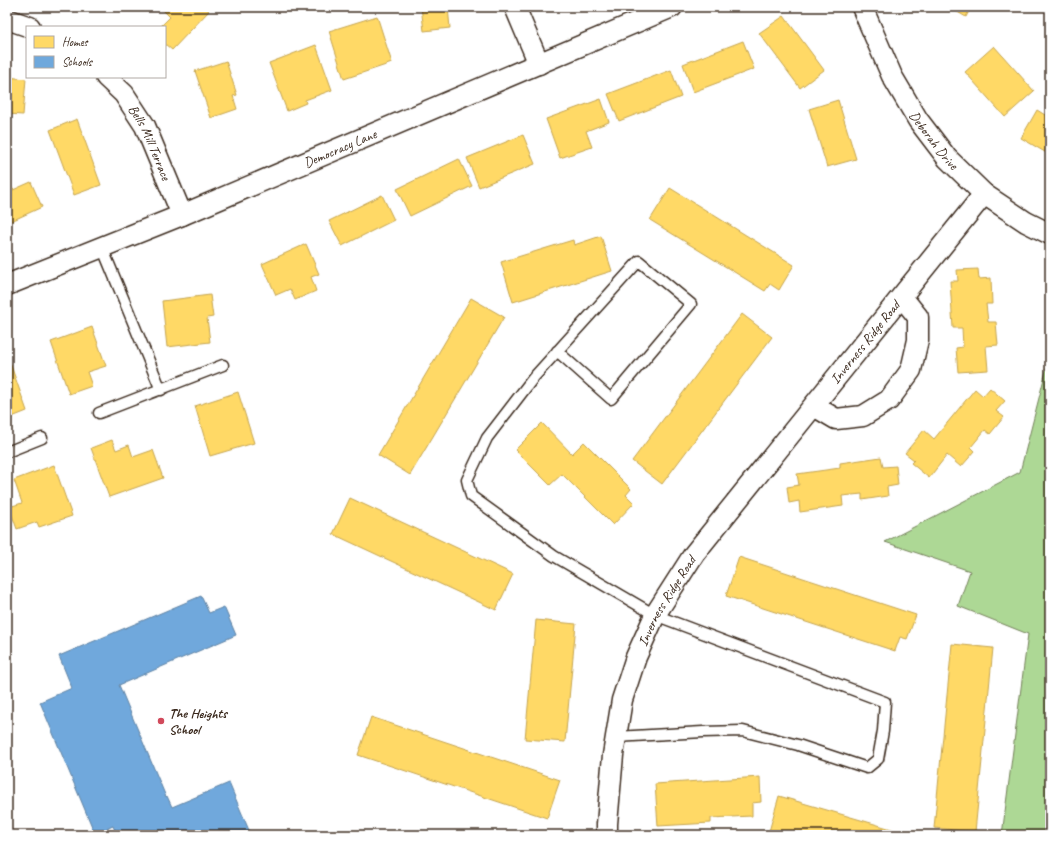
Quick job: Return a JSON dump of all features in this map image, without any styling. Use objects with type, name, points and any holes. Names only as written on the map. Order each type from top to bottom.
[{"type":"street","points":[[515,7],[539,64]]},
{"type":"street","name":"Democracy Lane","points":[[7,285],[182,215],[672,7]]},
{"type":"street","name":"Deborah Drive","points":[[862,7],[892,76],[918,120],[947,158],[984,194],[1026,222],[1050,234]]},
{"type":"street","points":[[7,19],[27,26]]},
{"type":"street","name":"Bells Mill Terrace","points":[[107,78],[124,94],[145,126],[182,215]]},
{"type":"street","name":"Inverness Ridge Road","points":[[607,835],[616,737],[624,692],[636,657],[655,615],[694,554],[902,298],[984,194]]},
{"type":"street","name":"Inverness Ridge Road","points":[[814,406],[836,419],[863,416],[889,400],[911,370],[918,340],[918,317],[902,298]]},
{"type":"lane","points":[[102,247],[162,390]]},
{"type":"lane","points":[[557,351],[611,399],[691,304],[638,261],[557,351],[534,377],[487,438],[467,480],[471,496],[554,556],[655,615],[885,702],[883,730],[878,759],[867,768],[798,745],[743,731],[616,737]]},
{"type":"lane","points":[[99,413],[162,390],[223,365]]},
{"type":"lane","points":[[7,452],[42,438]]},
{"type":"green space","points":[[1050,355],[1050,835],[1002,835],[1028,634],[958,606],[970,571],[885,542],[1020,472]]},
{"type":"building: Homes","points":[[160,7],[205,7],[209,11],[172,50],[166,45],[166,26],[161,26],[170,17]]},
{"type":"building: Homes","points":[[421,7],[448,7],[450,28],[424,31]]},
{"type":"building: Homes","points":[[949,7],[971,7],[966,17]]},
{"type":"building: Homes","points":[[377,16],[392,63],[344,79],[329,31]]},
{"type":"building: Homes","points":[[784,16],[824,70],[800,88],[759,33]]},
{"type":"building: Homes","points":[[743,41],[754,69],[693,92],[683,64]]},
{"type":"building: Homes","points":[[316,45],[332,90],[305,100],[306,103],[287,111],[269,63]]},
{"type":"building: Homes","points":[[994,46],[1034,91],[1005,117],[965,72]]},
{"type":"building: Homes","points":[[226,61],[237,95],[233,96],[237,109],[211,118],[195,71]]},
{"type":"building: Homes","points":[[671,70],[681,97],[619,121],[608,94]]},
{"type":"building: Homes","points":[[7,77],[26,79],[23,115],[7,114]]},
{"type":"building: Homes","points":[[601,99],[609,122],[586,131],[592,147],[560,158],[546,119]]},
{"type":"building: Homes","points":[[838,100],[856,159],[827,167],[809,109]]},
{"type":"building: Homes","points":[[1037,110],[1050,118],[1050,155],[1021,138]]},
{"type":"building: Homes","points":[[77,119],[101,185],[74,195],[50,130]]},
{"type":"building: Homes","points":[[523,135],[535,164],[479,187],[467,158]]},
{"type":"building: Homes","points":[[459,159],[472,186],[410,216],[397,189]]},
{"type":"building: Homes","points":[[7,178],[13,190],[31,182],[42,207],[7,223]]},
{"type":"building: Homes","points":[[670,188],[794,265],[779,290],[770,284],[765,291],[650,220]]},
{"type":"building: Homes","points":[[382,195],[394,220],[342,246],[329,221]]},
{"type":"building: Homes","points":[[601,236],[612,271],[513,302],[501,262],[573,240],[574,245]]},
{"type":"building: Homes","points":[[306,244],[319,274],[311,277],[316,291],[295,300],[290,289],[276,295],[262,264]]},
{"type":"building: Homes","points":[[978,269],[979,279],[991,278],[992,304],[986,304],[988,322],[996,322],[998,345],[986,346],[988,370],[958,372],[956,348],[963,347],[962,328],[953,328],[950,281],[958,281],[957,270]]},
{"type":"building: Homes","points":[[210,295],[213,317],[207,318],[210,342],[167,347],[162,301]]},
{"type":"building: Homes","points":[[471,298],[504,317],[410,475],[378,455]]},
{"type":"building: Homes","points":[[742,314],[772,337],[662,484],[632,461]]},
{"type":"building: Homes","points":[[92,327],[106,366],[87,372],[92,386],[69,394],[51,342]]},
{"type":"building: Homes","points":[[7,360],[9,360],[27,411],[7,419]]},
{"type":"building: Homes","points":[[990,388],[1005,401],[996,411],[1004,417],[990,434],[985,430],[971,447],[975,451],[961,467],[947,455],[929,478],[911,463],[914,460],[905,453],[924,430],[934,439],[975,389],[983,396]]},
{"type":"building: Homes","points":[[238,392],[254,443],[210,456],[195,406]]},
{"type":"building: Homes","points":[[542,423],[572,454],[584,442],[631,489],[626,495],[634,503],[613,525],[562,474],[550,485],[515,450]]},
{"type":"building: Homes","points":[[112,440],[116,450],[129,445],[133,457],[153,450],[163,478],[109,497],[91,448]]},
{"type":"building: Homes","points":[[881,457],[883,467],[896,466],[898,485],[887,487],[888,496],[862,500],[862,494],[842,496],[843,506],[800,512],[799,501],[789,503],[787,487],[799,485],[797,474],[840,468],[840,463]]},
{"type":"building: Homes","points":[[54,465],[72,516],[39,527],[37,522],[17,529],[9,507],[22,503],[14,480]]},
{"type":"building: Homes","points":[[350,498],[513,574],[496,610],[333,534]]},
{"type":"building: Homes","points":[[739,557],[916,615],[907,639],[900,637],[895,651],[726,596]]},
{"type":"building: Homes","points":[[536,620],[576,624],[565,742],[525,739]]},
{"type":"building: Homes","points":[[952,644],[993,648],[975,832],[934,828]]},
{"type":"building: Homes","points":[[371,717],[560,780],[547,818],[358,755]]},
{"type":"building: Homes","points":[[760,777],[761,802],[752,803],[752,816],[711,818],[711,823],[658,826],[655,784]]},
{"type":"building: Homes","points":[[779,796],[912,835],[768,835]]},
{"type":"building: Schools","points":[[201,596],[209,613],[224,607],[236,635],[119,685],[166,797],[167,796],[172,807],[229,783],[251,835],[117,835],[113,826],[95,834],[40,702],[72,688],[59,656]]},
{"type":"place","name":"The Heights School","points":[[161,721]]}]
